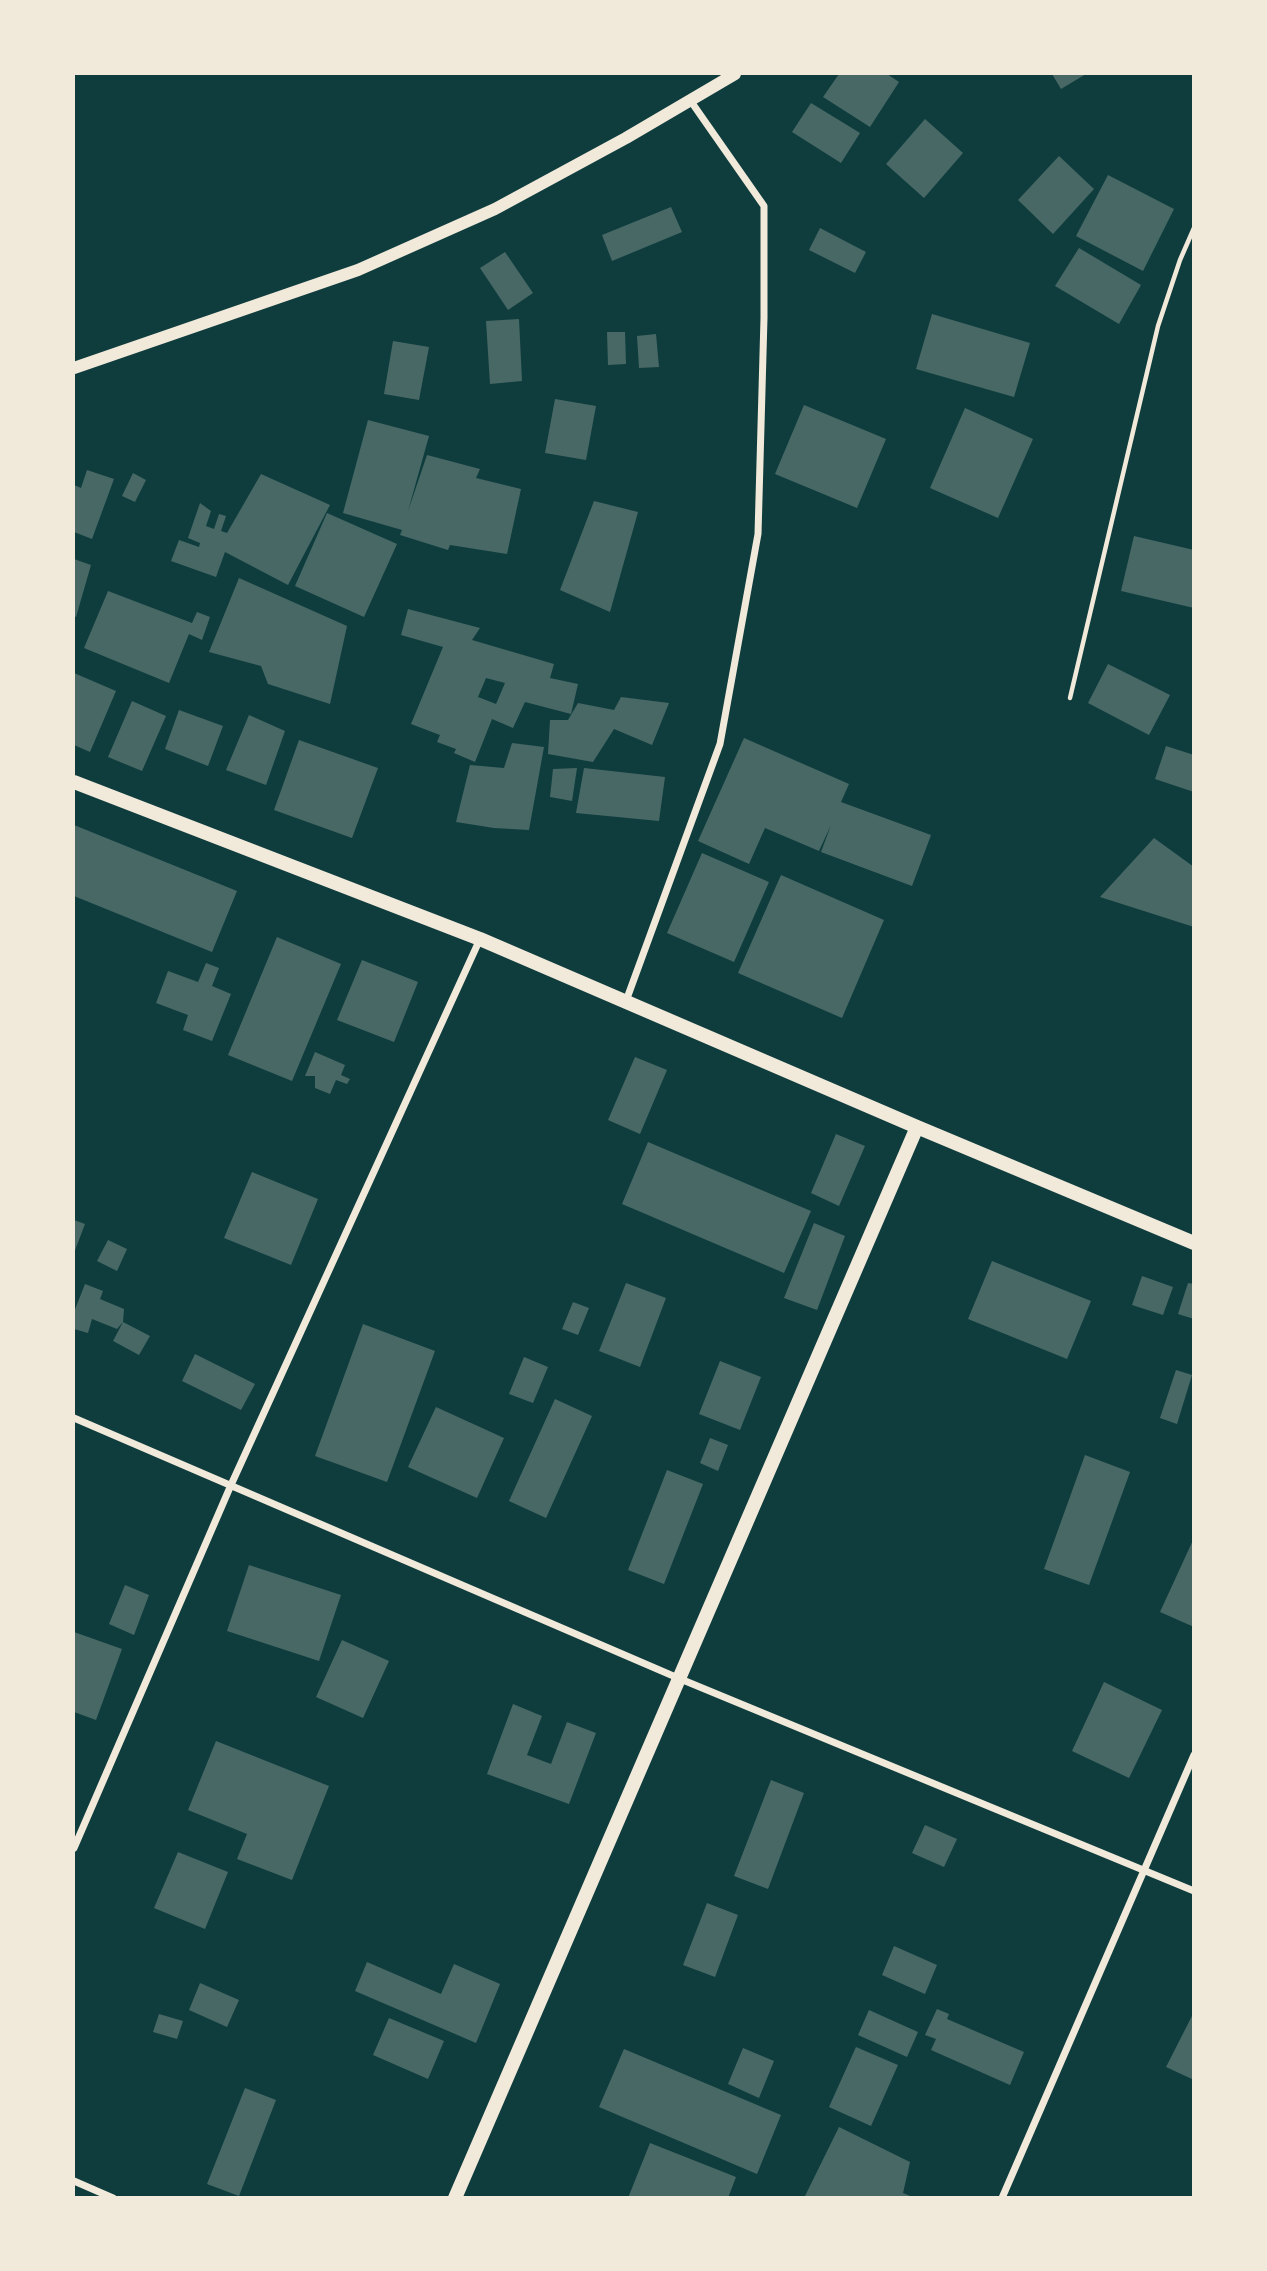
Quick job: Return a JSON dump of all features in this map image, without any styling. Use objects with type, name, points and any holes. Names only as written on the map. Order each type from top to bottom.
[{"type":"main road","points":[[74,782],[480,939],[1194,1243]]},
{"type":"main road","points":[[455,2197],[917,1127]]},
{"type":"street","points":[[74,368],[358,270],[495,209],[735,74]]},
{"type":"street","points":[[626,1002],[720,744],[758,534],[764,206],[690,100]]},
{"type":"street","points":[[74,1848],[230,1485],[480,939]]},
{"type":"street","points":[[74,1418],[678,1678],[1194,1891]]},
{"type":"street","points":[[1002,2197],[1194,1755]]},
{"type":"street","points":[[74,2181],[113,2197]]},
{"type":"path","points":[[1070,698],[1158,326],[1180,260],[1194,228]]},
{"type":"building","points":[[839,74],[887,74],[899,82],[870,127],[823,97]]},
{"type":"building","points":[[1052,74],[1086,74],[1061,89]]},
{"type":"building","points":[[811,103],[860,133],[841,163],[792,132]]},
{"type":"building","points":[[925,119],[963,153],[924,198],[886,164]]},
{"type":"building","points":[[1059,156],[1094,189],[1053,234],[1018,200]]},
{"type":"building","points":[[1108,175],[1174,209],[1143,271],[1076,236]]},
{"type":"building","points":[[671,207],[682,232],[612,261],[602,235]]},
{"type":"building","points":[[820,228],[866,252],[855,273],[809,250]]},
{"type":"building","points":[[1079,248],[1141,285],[1119,324],[1055,286]]},
{"type":"building","points":[[505,252],[533,293],[508,310],[480,268]]},
{"type":"building","points":[[932,314],[1030,343],[1014,397],[916,369]]},
{"type":"building","points":[[519,319],[522,381],[490,384],[486,321]]},
{"type":"building","points":[[607,332],[625,332],[626,364],[608,365]]},
{"type":"building","points":[[656,334],[659,367],[639,368],[637,336]]},
{"type":"building","points":[[393,341],[429,347],[419,400],[384,394]]},
{"type":"building","points":[[555,399],[596,406],[586,460],[545,453]]},
{"type":"building","points":[[804,405],[886,439],[857,508],[775,474]]},
{"type":"building","points":[[965,408],[1033,439],[998,518],[930,488]]},
{"type":"building","points":[[368,420],[429,436],[408,511],[427,455],[480,469],[476,478],[521,489],[507,554],[450,545],[448,550],[400,535],[402,530],[343,513]]},
{"type":"building","points":[[87,470],[114,479],[92,539],[74,532],[74,485],[81,488]]},
{"type":"building","points":[[133,473],[146,480],[135,502],[122,496]]},
{"type":"building","points":[[261,474],[330,505],[288,585],[225,552],[216,577],[171,561],[179,540],[199,547],[200,543],[188,538],[200,503],[211,511],[206,526],[214,529],[219,514],[226,516],[221,531],[227,533]]},
{"type":"building","points":[[594,501],[638,512],[610,612],[560,590]]},
{"type":"building","points":[[327,513],[397,544],[364,617],[295,586]]},
{"type":"building","points":[[1134,536],[1194,550],[1194,608],[1121,591]]},
{"type":"building","points":[[74,559],[91,565],[76,617],[74,616]]},
{"type":"building","points":[[239,578],[347,626],[330,704],[268,684],[261,666],[209,652]]},
{"type":"building","points":[[108,591],[192,623],[197,612],[210,617],[202,640],[189,634],[169,683],[84,648]]},
{"type":"building","points":[[408,609],[480,628],[472,640],[554,664],[550,678],[578,684],[571,714],[525,702],[513,728],[492,719],[475,762],[454,753],[456,749],[437,742],[440,735],[411,724],[443,647],[401,635]],"holes":[[[486,678],[505,683],[496,704],[478,697]]]},
{"type":"building","points":[[1108,664],[1170,695],[1149,735],[1088,703]]},
{"type":"building","points":[[74,673],[116,691],[90,752],[74,745]]},
{"type":"building","points":[[621,697],[669,703],[652,745],[614,729],[593,762],[548,754],[550,720],[568,720],[578,703],[614,710]]},
{"type":"building","points":[[132,701],[166,716],[142,771],[108,757]]},
{"type":"building","points":[[179,710],[223,726],[208,766],[165,749]]},
{"type":"building","points":[[249,715],[285,731],[266,785],[226,770]]},
{"type":"building","points":[[744,738],[849,784],[841,802],[931,835],[912,886],[821,852],[831,825],[819,851],[765,828],[749,864],[698,841]]},
{"type":"building","points":[[299,740],[378,768],[352,838],[274,810]]},
{"type":"building","points":[[512,743],[544,747],[529,830],[456,822],[470,765],[504,768]]},
{"type":"building","points":[[1166,746],[1194,755],[1194,792],[1155,779]]},
{"type":"building","points":[[577,768],[572,801],[550,797],[553,769]]},
{"type":"building","points":[[584,768],[665,777],[659,821],[576,813]]},
{"type":"building","points":[[74,825],[237,891],[212,952],[74,896]]},
{"type":"building","points":[[1154,838],[1194,867],[1194,927],[1100,897]]},
{"type":"building","points":[[702,853],[769,882],[734,962],[667,933]]},
{"type":"building","points":[[781,875],[884,920],[842,1018],[738,973]]},
{"type":"building","points":[[277,937],[341,964],[292,1081],[228,1055]]},
{"type":"building","points":[[362,960],[418,982],[394,1042],[337,1020]]},
{"type":"building","points":[[206,963],[219,968],[212,986],[231,994],[212,1041],[183,1030],[188,1015],[156,1003],[168,971],[198,982]]},
{"type":"building","points":[[315,1052],[345,1065],[341,1075],[350,1079],[347,1084],[336,1080],[330,1094],[315,1088],[315,1076],[305,1076]]},
{"type":"building","points":[[635,1057],[667,1070],[640,1134],[608,1120]]},
{"type":"building","points":[[836,1134],[865,1146],[839,1206],[811,1193]]},
{"type":"building","points":[[648,1142],[811,1211],[784,1273],[622,1204]]},
{"type":"building","points":[[252,1172],[318,1199],[291,1265],[224,1238]]},
{"type":"building","points":[[74,1220],[85,1224],[74,1253]]},
{"type":"building","points":[[814,1223],[845,1236],[817,1310],[784,1298]]},
{"type":"building","points":[[108,1240],[127,1249],[117,1271],[97,1261]]},
{"type":"building","points":[[992,1261],[1091,1301],[1067,1359],[968,1319]]},
{"type":"building","points":[[1142,1276],[1173,1287],[1163,1315],[1132,1305]]},
{"type":"building","points":[[626,1283],[666,1298],[640,1367],[599,1351]]},
{"type":"building","points":[[1188,1283],[1194,1284],[1194,1319],[1178,1314]]},
{"type":"building","points":[[85,1284],[103,1291],[100,1299],[124,1309],[123,1322],[117,1329],[92,1319],[88,1333],[74,1329],[74,1312]]},
{"type":"building","points":[[573,1302],[589,1308],[578,1335],[562,1329]]},
{"type":"building","points":[[123,1322],[150,1336],[139,1355],[113,1341]]},
{"type":"building","points":[[363,1324],[435,1351],[387,1482],[315,1456]]},
{"type":"building","points":[[195,1354],[255,1384],[241,1410],[182,1381]]},
{"type":"building","points":[[524,1357],[548,1367],[533,1403],[509,1394]]},
{"type":"building","points":[[720,1361],[761,1377],[740,1430],[699,1414]]},
{"type":"building","points":[[1176,1370],[1192,1375],[1177,1424],[1160,1418]]},
{"type":"building","points":[[555,1399],[592,1416],[546,1518],[509,1501]]},
{"type":"building","points":[[436,1407],[504,1438],[477,1498],[408,1467]]},
{"type":"building","points":[[710,1438],[728,1445],[718,1471],[700,1463]]},
{"type":"building","points":[[1085,1455],[1130,1472],[1089,1585],[1044,1569]]},
{"type":"building","points":[[667,1470],[703,1484],[664,1584],[628,1570]]},
{"type":"building","points":[[1194,1538],[1194,1627],[1160,1612]]},
{"type":"building","points":[[249,1565],[341,1595],[319,1661],[227,1631]]},
{"type":"building","points":[[125,1585],[149,1595],[134,1635],[109,1624]]},
{"type":"building","points":[[74,1632],[122,1649],[96,1720],[74,1712]]},
{"type":"building","points":[[342,1640],[389,1661],[363,1718],[316,1697]]},
{"type":"building","points":[[1104,1682],[1162,1710],[1129,1778],[1072,1751]]},
{"type":"building","points":[[513,1704],[542,1716],[527,1755],[551,1764],[567,1722],[596,1733],[569,1804],[487,1774]]},
{"type":"building","points":[[216,1741],[329,1786],[292,1880],[237,1859],[247,1834],[188,1810]]},
{"type":"building","points":[[771,1780],[804,1793],[768,1889],[734,1876]]},
{"type":"building","points":[[925,1825],[957,1839],[944,1867],[912,1853]]},
{"type":"building","points":[[178,1852],[228,1872],[205,1929],[154,1908]]},
{"type":"building","points":[[707,1903],[738,1915],[715,1977],[683,1965]]},
{"type":"building","points":[[894,1946],[937,1965],[925,1994],[882,1975]]},
{"type":"building","points":[[367,1962],[441,1994],[454,1964],[500,1984],[476,2043],[355,1991]]},
{"type":"building","points":[[200,1983],[239,2000],[227,2027],[189,2010]]},
{"type":"building","points":[[937,2009],[949,2014],[947,2019],[1024,2052],[1010,2085],[931,2050],[936,2039],[925,2035]]},
{"type":"building","points":[[869,2010],[918,2032],[907,2057],[858,2035]]},
{"type":"building","points":[[1194,2012],[1194,2080],[1166,2067]]},
{"type":"building","points":[[159,2014],[183,2021],[177,2039],[153,2032]]},
{"type":"building","points":[[389,2018],[444,2041],[428,2079],[373,2055]]},
{"type":"building","points":[[856,2047],[898,2065],[871,2126],[829,2107]]},
{"type":"building","points":[[743,2048],[774,2061],[759,2098],[728,2084]]},
{"type":"building","points":[[624,2049],[781,2115],[757,2174],[599,2107]]},
{"type":"building","points":[[245,2088],[276,2100],[239,2196],[207,2184]]},
{"type":"building","points":[[839,2127],[910,2162],[903,2193],[915,2198],[805,2196]]},
{"type":"building","points":[[650,2143],[736,2177],[728,2198],[628,2198]]}]
